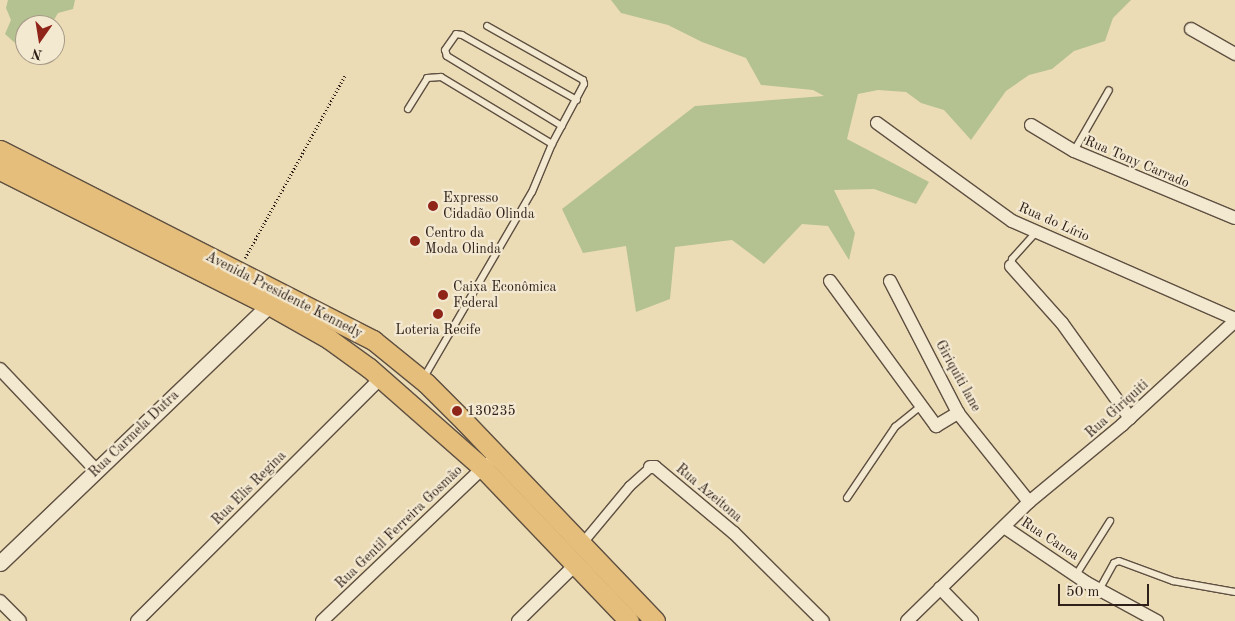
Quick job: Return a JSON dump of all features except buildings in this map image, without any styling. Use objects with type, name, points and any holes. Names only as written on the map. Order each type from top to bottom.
[{"type":"main road","name":"Avenida Presidente Kennedy","points":[[0,150],[238,272],[350,326],[373,340],[422,380],[575,565],[629,621]]},
{"type":"main road","name":"Avenida Presidente Kennedy","points":[[0,170],[269,304],[329,339],[382,377],[491,462],[580,546],[655,621]]},
{"type":"street","points":[[1191,29],[1235,54]]},
{"type":"street","name":"Rua do Lírio","points":[[878,123],[992,209],[1235,320]]},
{"type":"street","name":"Rua Tony Carrado","points":[[1030,125],[1074,152],[1235,218]]},
{"type":"street","points":[[1011,266],[1062,323],[1130,418]]},
{"type":"street","points":[[830,281],[936,426],[958,413]]},
{"type":"street","name":"Giriquiti lane","points":[[890,281],[958,413],[1030,502]]},
{"type":"street","name":"Rua Carmela Dutra","points":[[0,563],[269,304]]},
{"type":"street","name":"Rua Giriquiti","points":[[907,621],[1030,502],[1130,418],[1235,320]]},
{"type":"street","points":[[0,369],[96,470]]},
{"type":"street","name":"Rua Elis Regina","points":[[137,621],[382,377]]},
{"type":"street","name":"Rua Gentil Ferreira Gosmão","points":[[322,621],[491,462]]},
{"type":"street","name":"Rua Azeitona","points":[[580,546],[629,486],[650,467],[655,466],[734,533],[823,621]]},
{"type":"street","name":"Rua Canoa","points":[[1009,523],[1099,590],[1157,621]]},
{"type":"street","points":[[518,621],[575,565]]},
{"type":"street","points":[[940,588],[972,621]]},
{"type":"street","points":[[0,601],[20,621]]},
{"type":"lane","points":[[422,380],[532,192],[552,144],[577,100],[583,80],[487,26]]},
{"type":"lane","points":[[562,126],[447,56],[444,50],[456,34],[462,35],[577,100]]},
{"type":"lane","points":[[408,109],[427,78],[441,77],[552,144]]},
{"type":"lane","points":[[1074,152],[1109,90]]},
{"type":"lane","points":[[1011,266],[1012,259],[1037,231]]},
{"type":"lane","points":[[848,498],[895,427],[921,406]]},
{"type":"lane","points":[[1076,574],[1110,521]]},
{"type":"lane","points":[[1099,590],[1114,563],[1119,562],[1173,581],[1235,592]]},
{"type":"path","points":[[238,272],[345,75]]},
{"type":"green space","points":[[8,0],[75,0],[73,9],[57,15],[15,15],[15,43],[5,34],[11,20],[6,8]]},
{"type":"green space","points":[[611,0],[1131,0],[1113,18],[1105,41],[1074,51],[1052,69],[1029,75],[1006,91],[971,140],[944,110],[921,103],[906,92],[878,90],[858,94],[847,139],[929,182],[916,204],[874,189],[834,190],[855,233],[849,260],[828,226],[802,224],[764,264],[732,240],[675,247],[670,299],[636,312],[626,246],[583,253],[562,209],[695,106],[824,96],[813,90],[761,85],[746,58],[702,42],[668,25],[621,13]]},
{"type":"place","name":"Expresso Cidadão Olinda","points":[[433,206]]},
{"type":"place","name":"Centro da Moda Olinda","points":[[415,241]]},
{"type":"place","name":"Caixa Econômica Federal","points":[[443,295]]},
{"type":"place","name":"Loteria Recife","points":[[438,314]]},
{"type":"place","name":"130235","points":[[457,411]]}]
